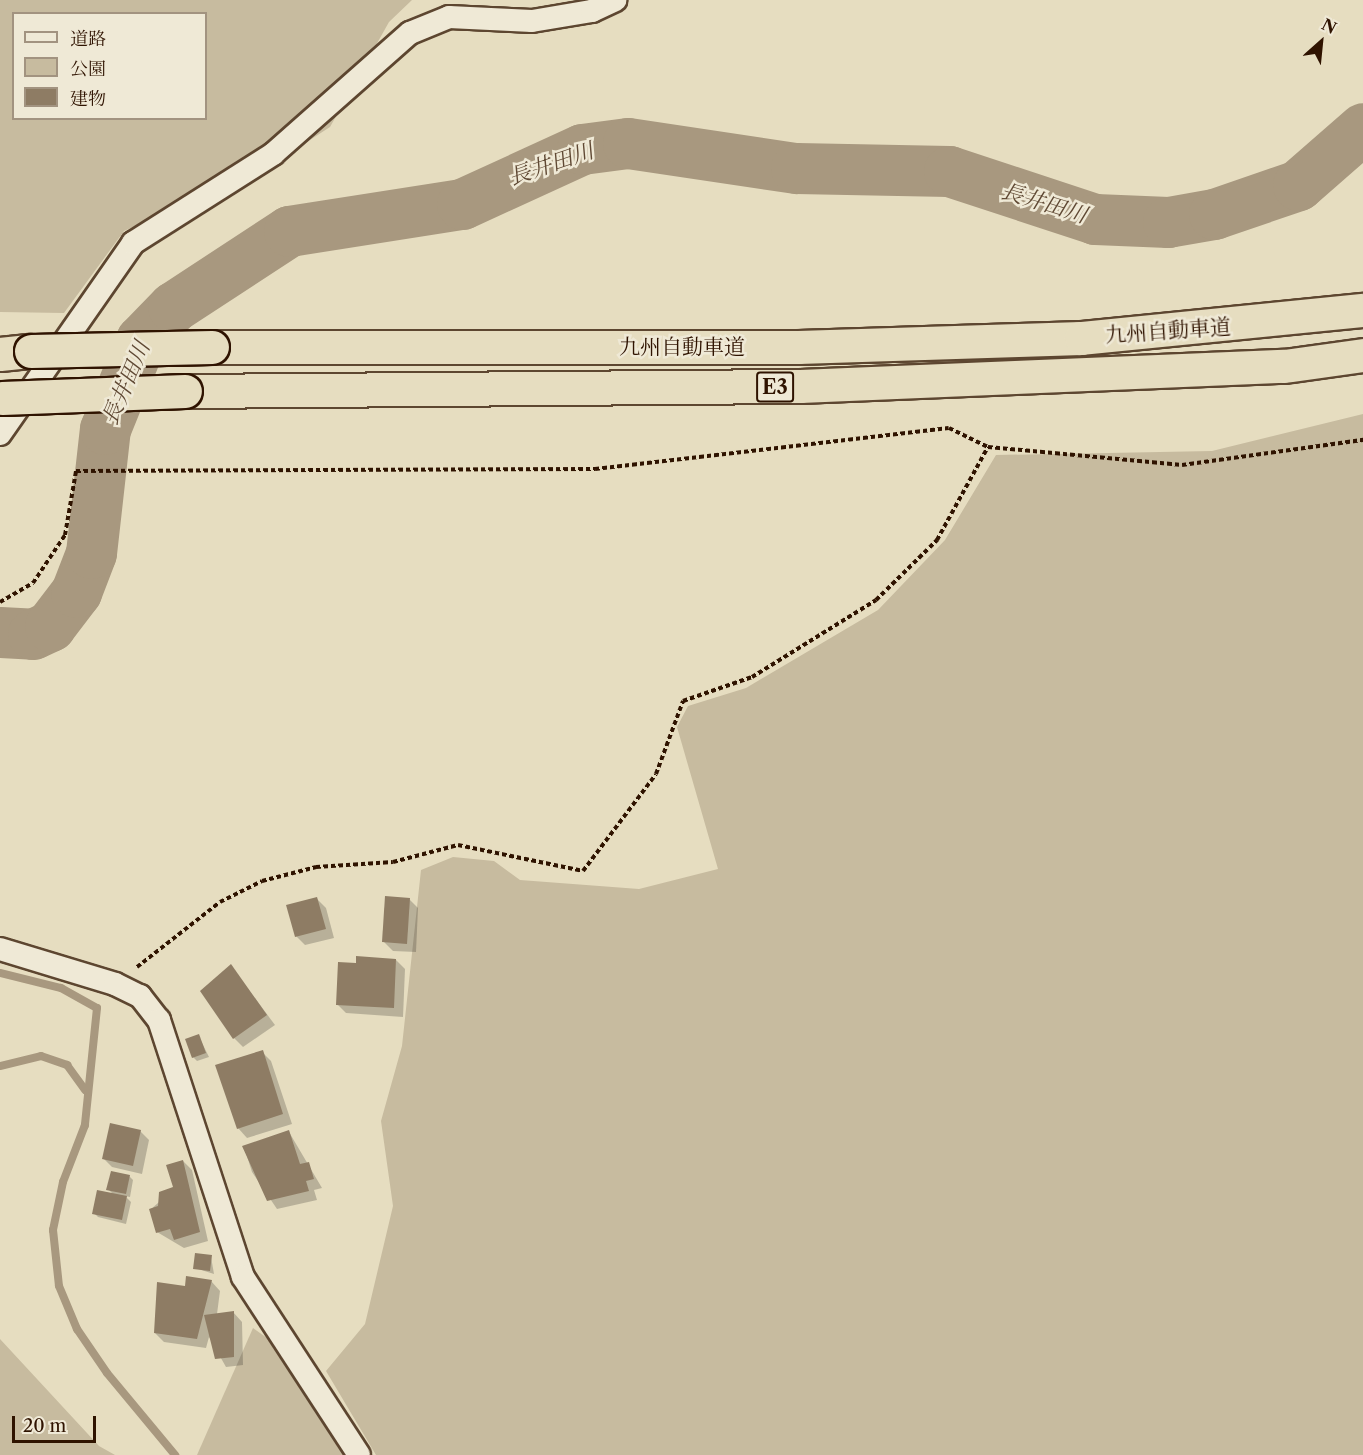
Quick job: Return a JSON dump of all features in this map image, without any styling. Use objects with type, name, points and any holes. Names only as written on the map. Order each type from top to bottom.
[{"type":"highway","name":"九州自動車道","points":[[15,352],[212,347],[916,343],[1081,338],[1363,310]]},
{"type":"highway","name":"九州自動車道","points":[[1,398],[185,391],[800,386],[1284,366],[1363,355]]},
{"type":"street","points":[[0,434],[133,243],[273,154],[410,33],[449,17],[532,21],[592,11],[616,0]]},
{"type":"street","points":[[0,949],[115,984],[140,996],[159,1020],[243,1276],[359,1455]]},
{"type":"path","points":[[0,602],[33,583],[65,535],[76,471],[596,469],[949,428],[988,447],[1182,465],[1363,440]]},
{"type":"path","points":[[115,984],[220,902],[262,881],[316,867],[393,862],[458,844],[584,872],[656,774],[683,700],[752,677],[876,600],[937,540],[988,447]]},
{"type":"green space","points":[[0,0],[412,0],[389,22],[330,127],[276,162],[124,231],[64,313],[0,312]]},
{"type":"green space","points":[[1363,414],[1363,1455],[376,1455],[326,1371],[365,1324],[393,1206],[381,1121],[402,1046],[421,870],[453,857],[494,861],[520,880],[639,889],[718,869],[677,727],[688,706],[746,688],[878,610],[945,540],[996,455],[1212,451]]},
{"type":"green space","points":[[253,1328],[267,1338],[344,1455],[197,1455]]},
{"type":"green space","points":[[0,1339],[99,1446],[115,1455],[0,1455]]},
{"type":"building","points":[[385,896],[410,898],[407,944],[382,942]]},
{"type":"building","points":[[317,897],[326,929],[295,937],[286,905]]},
{"type":"building","points":[[356,956],[396,959],[394,1008],[336,1005],[338,962],[356,963]]},
{"type":"building","points":[[231,964],[267,1015],[233,1039],[200,991]]},
{"type":"building","points":[[199,1034],[206,1053],[192,1058],[185,1039]]},
{"type":"building","points":[[263,1050],[283,1114],[237,1129],[215,1065]]},
{"type":"building","points":[[110,1123],[141,1130],[133,1166],[102,1159]]},
{"type":"building","points":[[289,1130],[300,1164],[309,1162],[314,1179],[306,1181],[309,1191],[267,1201],[242,1146]]},
{"type":"building","points":[[183,1160],[200,1232],[174,1240],[170,1229],[156,1233],[149,1209],[158,1206],[159,1192],[173,1187],[166,1165]]},
{"type":"building","points":[[111,1171],[130,1175],[126,1194],[106,1190]]},
{"type":"building","points":[[97,1190],[127,1196],[122,1220],[92,1214]]},
{"type":"building","points":[[195,1253],[212,1255],[210,1271],[193,1269]]},
{"type":"building","points":[[186,1276],[212,1280],[197,1339],[154,1333],[157,1282],[185,1286]]},
{"type":"building","points":[[234,1311],[234,1357],[215,1359],[204,1315]]},
{"type":"waterway","name":"長井田川","points":[[0,632],[33,634],[50,626],[76,592],[91,553],[105,429],[141,340],[173,307],[289,231],[462,204],[582,149],[628,143],[796,168],[949,171],[1095,219],[1168,222],[1214,214],[1298,185],[1363,128]]},
{"type":"waterway","points":[[0,973],[61,988],[97,1008],[85,1125],[63,1182],[53,1230],[59,1286],[77,1329],[107,1373],[175,1455]]},
{"type":"waterway","points":[[0,1066],[41,1056],[67,1065],[85,1090]]}]
